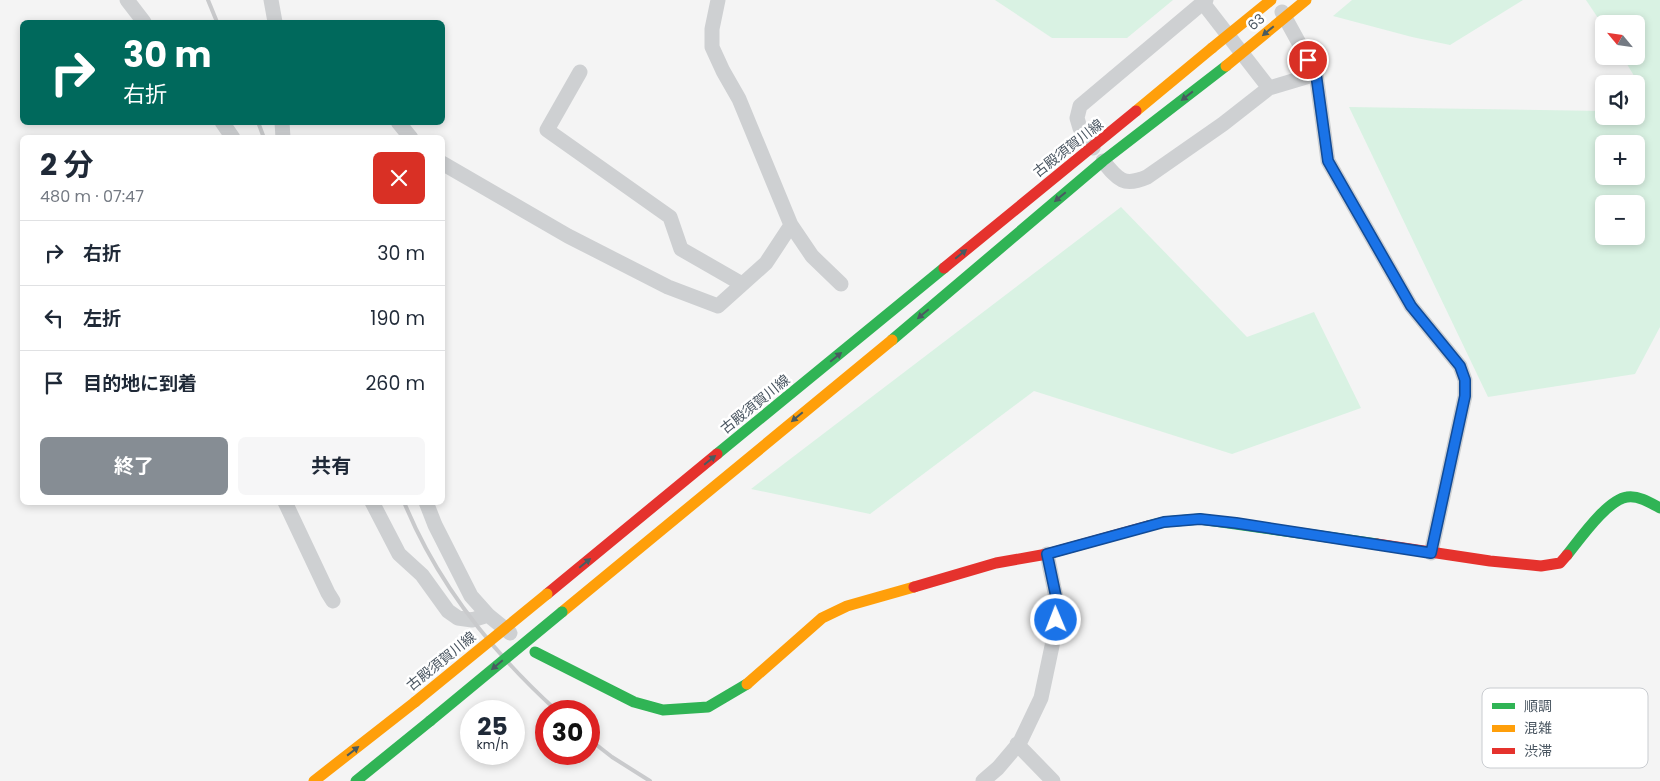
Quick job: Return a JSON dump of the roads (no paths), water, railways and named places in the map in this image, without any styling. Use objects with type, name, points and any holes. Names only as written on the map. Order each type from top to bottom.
[{"type":"main road","name":"63","points":[[1212,48],[1271,0]]},
{"type":"main road","name":"63","points":[[356,781],[913,322],[1103,161],[1226,66],[1306,0]]},
{"type":"main road","name":"古殿須賀川線","points":[[314,781],[547,594],[1029,198],[1093,148],[1212,48]]},
{"type":"main road","points":[[535,652],[634,702],[663,710],[708,707],[748,684],[822,618],[847,606],[996,563],[1047,554],[1164,522],[1200,519],[1236,523],[1431,553],[1541,566],[1560,563],[1600,516],[1617,500],[1629,496],[1642,499],[1660,508]]},
{"type":"street","points":[[126,0],[142,20]]},
{"type":"street","points":[[271,0],[275,20]]},
{"type":"street","points":[[718,0],[712,29],[712,47],[739,99],[791,225],[812,256],[841,284]]},
{"type":"street","points":[[1275,0],[1316,74],[1328,161],[1411,306],[1460,366],[1465,380],[1465,396],[1431,553]]},
{"type":"street","points":[[1093,148],[1080,128],[1077,118],[1080,106],[1204,1],[1269,88]]},
{"type":"street","points":[[580,72],[547,130],[670,217],[681,249],[742,284]]},
{"type":"street","points":[[1103,161],[1115,177],[1124,182],[1135,182],[1148,177],[1223,124],[1269,88],[1316,74]]},
{"type":"street","points":[[400,125],[409,135]]},
{"type":"street","points":[[445,165],[568,236],[668,288],[718,306],[766,263],[791,225]]},
{"type":"street","points":[[286,505],[333,600]]},
{"type":"street","points":[[374,505],[400,554],[422,575],[448,611],[458,618],[472,620],[488,615]]},
{"type":"street","points":[[427,505],[434,525],[472,596],[488,615],[535,652]]},
{"type":"street","points":[[984,781],[1020,742],[1041,698],[1058,606],[1047,554]]},
{"type":"street","points":[[1017,744],[1053,781]]},
{"type":"railway","points":[[208,0],[216,20]]},
{"type":"railway","points":[[259,125],[263,135]]},
{"type":"railway","points":[[405,505],[433,561],[469,615],[489,641],[545,700]]},
{"type":"railway","points":[[600,748],[650,781]]}]
